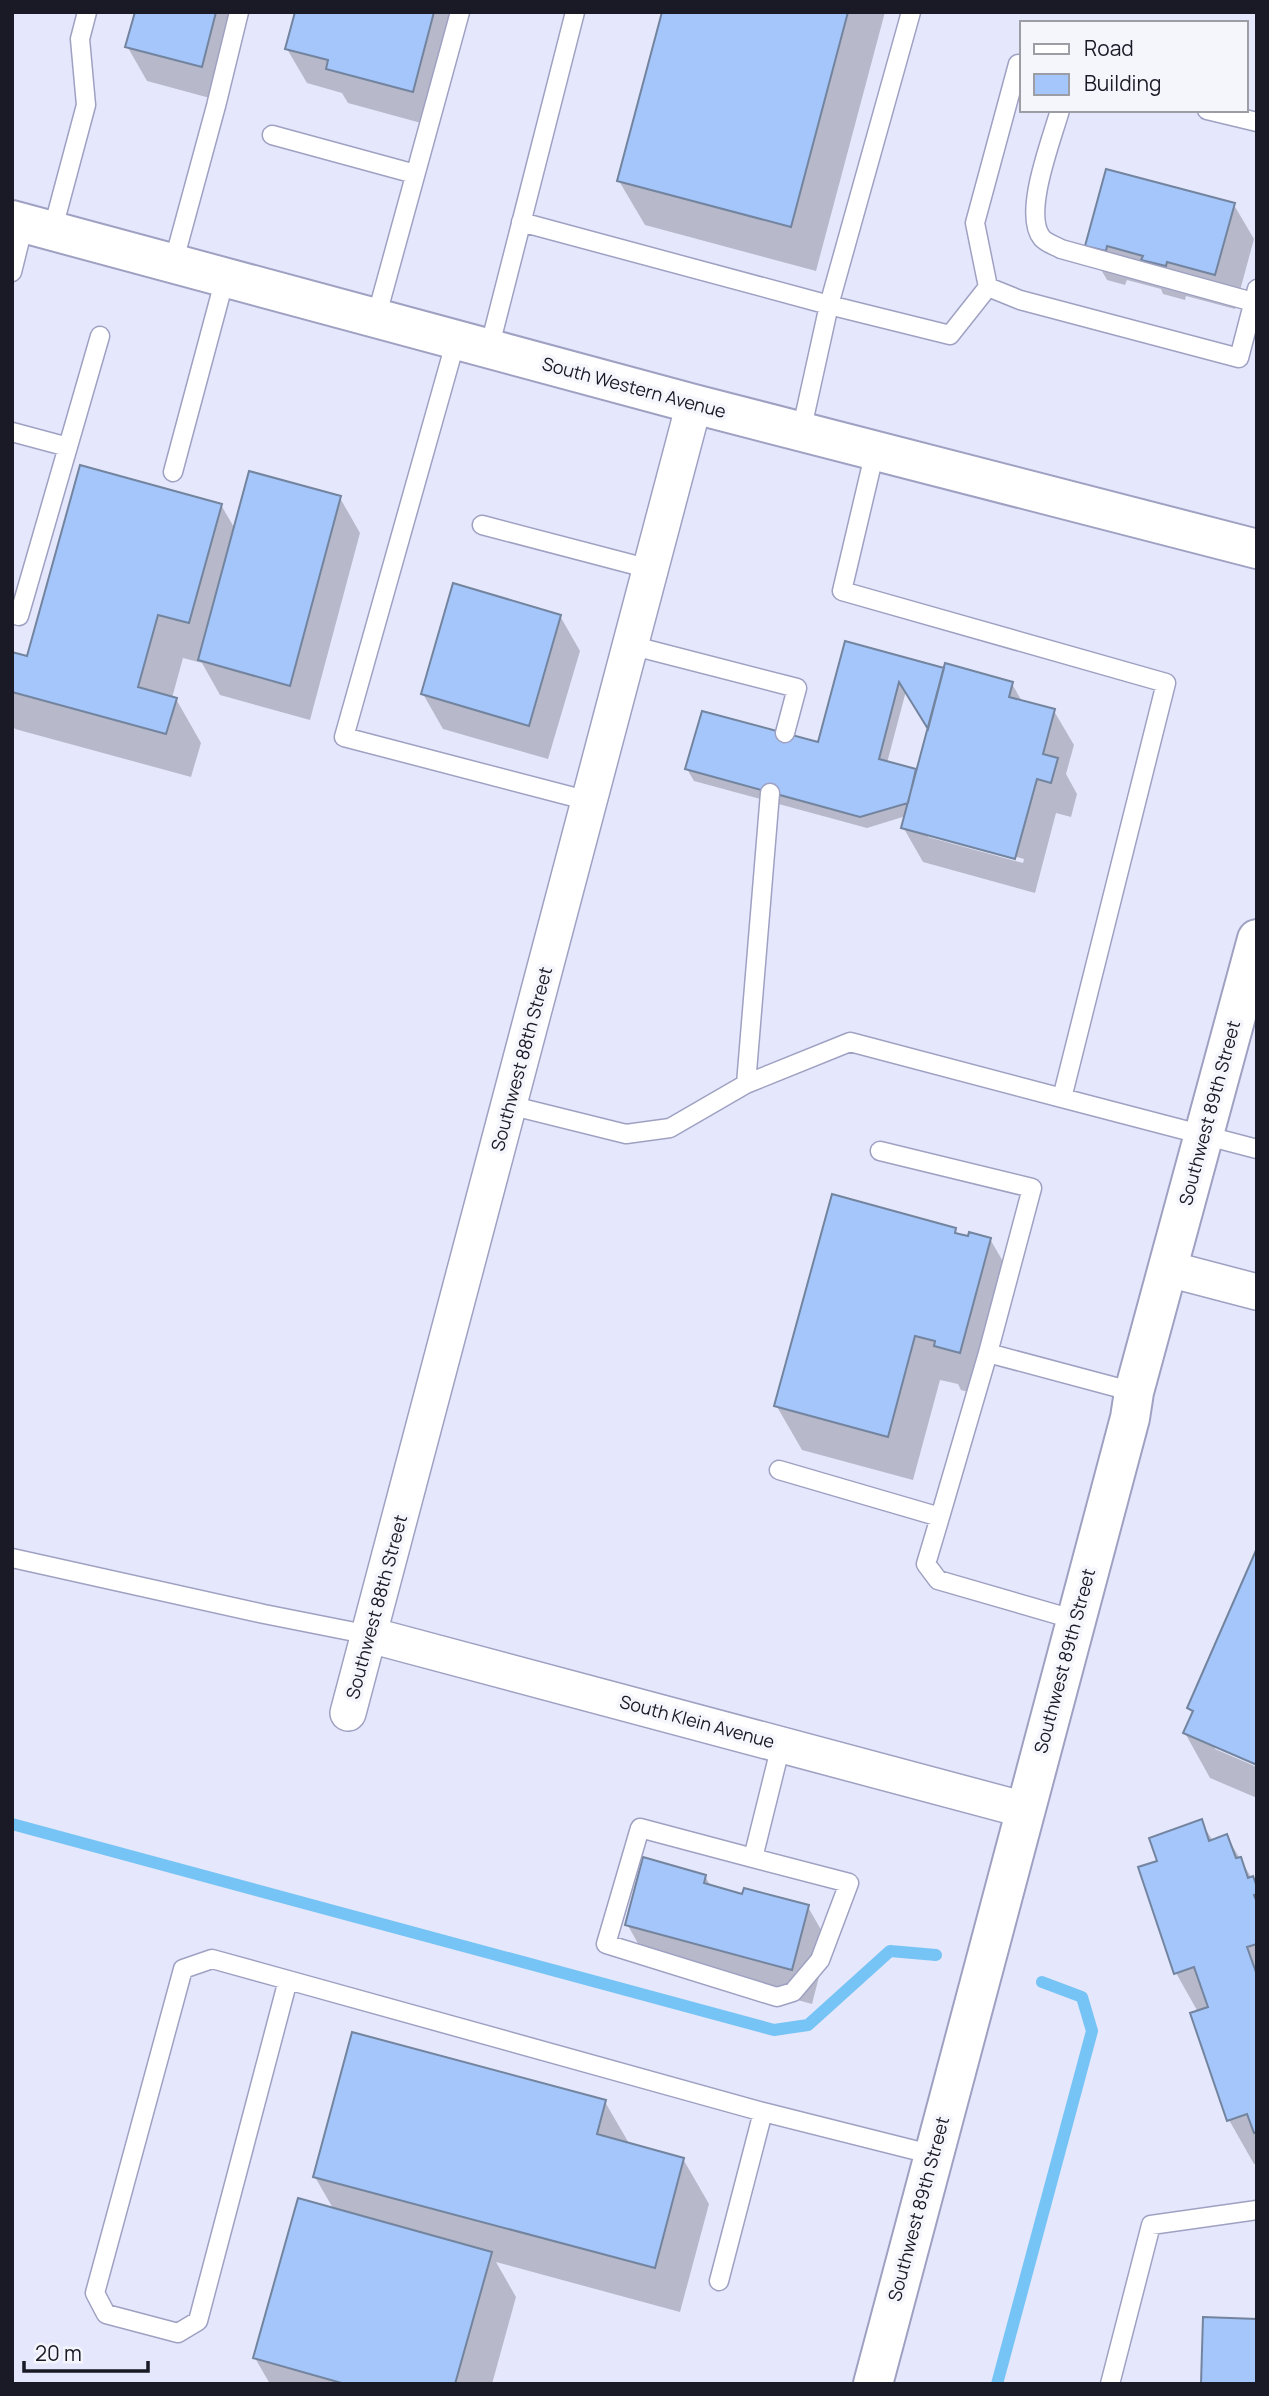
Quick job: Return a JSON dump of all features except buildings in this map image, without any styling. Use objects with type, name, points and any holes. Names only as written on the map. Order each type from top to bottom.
[{"type":"main road","name":"South Western Avenue","points":[[29,225],[694,404],[1257,549]]},
{"type":"main road","name":"Southwest 89th Street","points":[[873,2384],[1130,1418],[1134,1392],[1257,939]]},
{"type":"street","name":"Southwest 88th Street","points":[[348,1713],[694,404]]},
{"type":"street","points":[[1169,1269],[1257,1292]]},
{"type":"street","name":"South Klein Avenue","points":[[370,1634],[1025,1810]]},
{"type":"lane","points":[[12,272],[29,225],[86,105],[80,39],[88,12]]},
{"type":"lane","points":[[173,264],[239,12]]},
{"type":"lane","points":[[376,318],[460,12]]},
{"type":"lane","points":[[575,12],[521,222],[473,344],[344,737],[589,802]]},
{"type":"lane","points":[[801,432],[829,305],[911,12]]},
{"type":"lane","points":[[521,222],[950,335],[988,287],[975,223],[1020,66]]},
{"type":"lane","points":[[988,287],[1020,300],[1239,358],[1255,296],[1061,249],[1043,239],[1036,226],[1035,204],[1059,112]]},
{"type":"lane","points":[[1215,112],[1257,122]]},
{"type":"lane","points":[[272,135],[415,174]]},
{"type":"lane","points":[[173,472],[225,278]]},
{"type":"lane","points":[[12,614],[19,616],[100,336]]},
{"type":"lane","points":[[12,432],[68,447]]},
{"type":"lane","points":[[875,451],[842,591],[1166,683],[1062,1098]]},
{"type":"lane","points":[[482,525],[650,569]]},
{"type":"lane","points":[[630,645],[797,688],[785,733]]},
{"type":"lane","points":[[746,1084],[770,793]]},
{"type":"lane","points":[[509,1105],[626,1134],[670,1128],[746,1084],[850,1041],[1257,1149]]},
{"type":"lane","points":[[880,1150],[1032,1188],[988,1353],[926,1564],[938,1580],[1076,1620]]},
{"type":"lane","points":[[988,1353],[1134,1392]]},
{"type":"lane","points":[[779,1470],[940,1517]]},
{"type":"lane","points":[[12,1558],[264,1614],[370,1634]]},
{"type":"lane","points":[[753,1858],[781,1745]]},
{"type":"lane","points":[[640,1828],[753,1858],[849,1883],[820,1960],[793,1992],[777,1997],[606,1944],[640,1828]]},
{"type":"lane","points":[[288,1980],[198,2321],[178,2333],[106,2314],[95,2293],[183,1969],[212,1959],[288,1980],[763,2112],[934,2155]]},
{"type":"lane","points":[[719,2281],[763,2112]]},
{"type":"lane","points":[[1110,2384],[1152,2225],[1257,2210]]},
{"type":"waterway","points":[[12,1824],[774,2030],[808,2025],[890,1951],[936,1955]]},
{"type":"waterway","points":[[997,2384],[1092,2031],[1082,1997],[1042,1982]]}]
